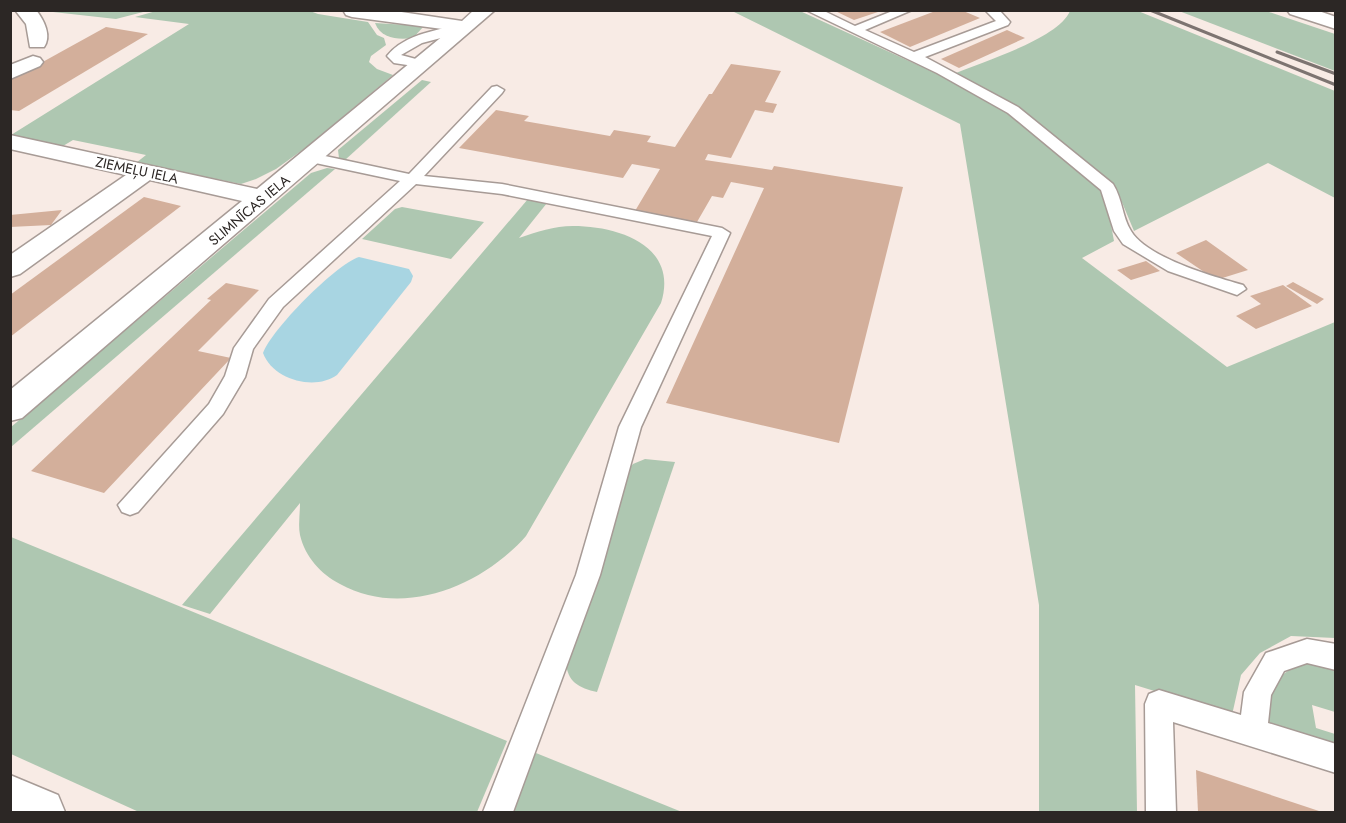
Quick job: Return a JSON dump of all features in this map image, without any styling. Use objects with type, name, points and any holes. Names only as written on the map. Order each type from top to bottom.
[{"type":"main road","points":[[10,73],[35,52],[37,25],[24,10]]},
{"type":"main road","name":"SLIMNĪCAS IELA","points":[[10,409],[486,10]]},
{"type":"main road","points":[[1296,10],[1335,23]]},
{"type":"main road","points":[[351,11],[467,27]]},
{"type":"main road","name":"ZIEMEĻU IELA","points":[[10,142],[264,198]]},
{"type":"main road","points":[[10,268],[146,172]]},
{"type":"main road","points":[[10,798],[41,813]]},
{"type":"lane","points":[[812,10],[914,57],[1013,110],[1107,187],[1116,201],[1121,230],[1128,239],[1183,271],[1237,289]]},
{"type":"lane","points":[[854,30],[907,10]]},
{"type":"lane","points":[[914,57],[1004,22],[990,10]]},
{"type":"lane","points":[[422,65],[399,60],[393,56],[400,49],[417,42],[467,27]]},
{"type":"lane","points":[[130,506],[216,409],[236,378],[244,348],[276,303],[412,179],[497,90]]},
{"type":"lane","points":[[311,158],[412,179],[502,189],[722,233],[630,427],[588,575],[498,813]]},
{"type":"lane","points":[[1253,733],[1258,692],[1275,662],[1307,651],[1335,657]]},
{"type":"lane","points":[[1161,813],[1159,704],[1335,759]]},
{"type":"green space","points":[[44,11],[147,11],[116,19]]},
{"type":"green space","points":[[156,11],[310,11],[368,22],[377,35],[384,38],[386,45],[371,56],[369,62],[377,69],[393,75],[308,146],[276,169],[241,184],[136,163],[146,155],[73,140],[63,146],[11,135],[189,24],[135,17]]},
{"type":"green space","points":[[732,11],[800,11],[944,77],[1014,115],[1094,182],[1106,198],[1114,241],[1082,258],[1227,367],[1335,322],[1335,638],[1291,636],[1260,653],[1241,675],[1232,715],[1135,685],[1137,812],[1039,812],[1039,605],[960,124]]},
{"type":"green space","points":[[1070,11],[1138,11],[1335,91],[1335,198],[1268,163],[1134,231],[1116,188],[1020,111],[956,73],[1036,40],[1063,21]]},
{"type":"green space","points":[[1179,11],[1266,11],[1335,34],[1335,71]]},
{"type":"green space","points":[[375,23],[424,26],[413,38],[402,39],[386,35]]},
{"type":"green space","points":[[422,80],[431,82],[345,160],[339,158],[338,150]]},
{"type":"green space","points":[[327,168],[335,169],[11,447],[11,427],[311,173]]},
{"type":"green space","points":[[528,199],[547,203],[519,238],[566,226],[591,227],[626,235],[641,243],[653,254],[661,267],[664,283],[661,303],[526,536],[487,570],[464,582],[440,592],[415,597],[389,598],[364,594],[340,584],[315,564],[306,551],[300,535],[300,503],[210,614],[182,605]]},
{"type":"green space","points":[[402,207],[484,222],[451,259],[362,239],[395,209]]},
{"type":"green space","points":[[645,459],[675,462],[597,692],[575,683],[569,675],[566,662],[626,472],[633,464]]},
{"type":"green space","points":[[11,537],[507,741],[477,812],[139,812],[11,754]]},
{"type":"green space","points":[[1315,662],[1335,662],[1335,712],[1312,705],[1316,728],[1335,734],[1335,747],[1264,725],[1272,691],[1277,682],[1291,669]]},
{"type":"green space","points":[[531,751],[682,812],[509,812]]},
{"type":"water","points":[[359,257],[409,269],[413,276],[411,282],[337,375],[328,380],[307,382],[295,380],[276,370],[263,353],[278,329],[321,284]]},
{"type":"building","points":[[833,10],[881,10],[881,11],[854,20]]},
{"type":"building","points":[[938,10],[961,10],[980,18],[910,47],[880,32]]},
{"type":"building","points":[[106,27],[148,34],[19,111],[10,110],[10,80]]},
{"type":"building","points":[[1007,30],[1025,38],[959,68],[941,59]]},
{"type":"building","points":[[731,64],[781,71],[765,102],[777,104],[773,113],[755,110],[731,158],[708,154],[705,160],[772,170],[774,166],[903,187],[839,443],[666,403],[764,188],[731,182],[723,198],[712,196],[697,222],[635,211],[660,169],[632,164],[623,178],[459,148],[496,110],[529,116],[524,121],[610,136],[614,130],[651,136],[647,142],[675,147]]},
{"type":"building","points":[[144,197],[181,206],[10,337],[10,295]]},
{"type":"building","points":[[62,210],[51,225],[10,227],[10,215]]},
{"type":"building","points":[[1206,240],[1248,270],[1216,280],[1176,253]]},
{"type":"building","points":[[1146,261],[1160,271],[1131,280],[1117,270]]},
{"type":"building","points":[[1293,282],[1324,299],[1317,304],[1286,286]]},
{"type":"building","points":[[226,283],[259,290],[198,351],[231,358],[104,493],[31,471],[211,300],[207,299]]},
{"type":"building","points":[[1283,285],[1312,306],[1256,329],[1236,316],[1261,304],[1250,296]]},
{"type":"building","points":[[1196,770],[1322,812],[1198,812]]},
{"type":"railway","points":[[1150,10],[1336,85]]},
{"type":"railway","points":[[1277,52],[1336,74]]}]
